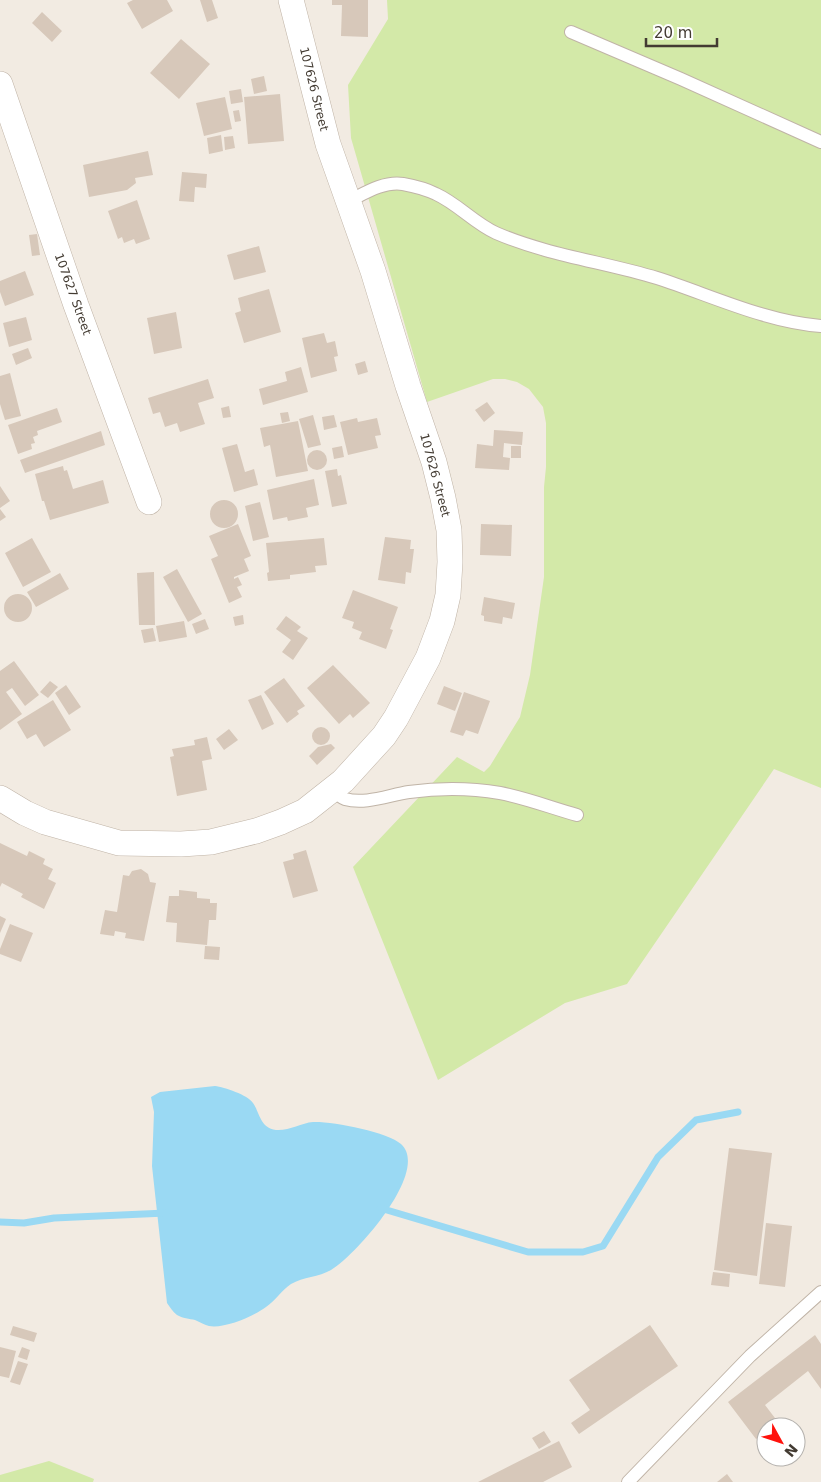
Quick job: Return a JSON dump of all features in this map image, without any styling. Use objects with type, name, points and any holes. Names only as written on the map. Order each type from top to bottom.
[{"type":"street","name":"107626 Street","points":[[0,798],[45,822],[119,843],[181,844],[218,840],[256,831],[281,822],[305,811],[333,790],[384,736],[396,718],[428,658],[442,621],[448,595],[450,562],[449,530],[444,498],[349,201],[328,144],[291,0]]},
{"type":"street","name":"107627 Street","points":[[0,84],[76,305],[149,502]]},
{"type":"lane","points":[[571,32],[682,79],[821,142]]},
{"type":"lane","points":[[349,201],[376,188],[401,184],[417,188],[436,194],[478,224],[511,239],[656,278],[791,322],[821,326]]},
{"type":"lane","points":[[333,790],[343,798],[356,801],[417,791],[478,791],[500,794],[577,815]]},
{"type":"lane","points":[[628,1482],[750,1356],[821,1292]]},
{"type":"green space","points":[[387,0],[821,0],[821,788],[774,769],[627,984],[565,1003],[438,1080],[353,867],[457,757],[484,772],[490,766],[520,717],[530,675],[544,577],[546,423],[543,407],[529,389],[517,382],[505,379],[493,379],[427,402],[351,138],[348,85],[388,19]]},
{"type":"green space","points":[[49,1461],[94,1479],[93,1482],[0,1482],[0,1475]]},
{"type":"water","points":[[215,1086],[236,1092],[250,1100],[261,1120],[271,1129],[286,1129],[313,1122],[345,1125],[384,1135],[394,1140],[401,1144],[408,1157],[406,1173],[398,1192],[386,1212],[372,1231],[342,1262],[331,1270],[291,1284],[261,1311],[223,1326],[209,1326],[179,1316],[167,1303],[152,1166],[154,1112],[151,1097],[160,1092]]},
{"type":"building","points":[[133,0],[167,0],[173,11],[142,29],[127,3]]},
{"type":"building","points":[[200,0],[212,0],[218,18],[207,22]]},
{"type":"building","points":[[332,0],[368,0],[368,37],[341,36],[342,5],[332,5]]},
{"type":"building","points":[[42,12],[62,31],[52,42],[32,23]]},
{"type":"building","points":[[181,39],[210,64],[179,99],[150,73]]},
{"type":"building","points":[[264,76],[267,91],[254,94],[251,79]]},
{"type":"building","points":[[241,89],[243,102],[231,104],[229,91]]},
{"type":"building","points":[[280,94],[284,141],[248,144],[244,97]]},
{"type":"building","points":[[225,97],[232,129],[204,136],[196,103]]},
{"type":"building","points":[[239,110],[241,121],[235,122],[233,111]]},
{"type":"building","points":[[221,135],[223,151],[209,154],[207,138]]},
{"type":"building","points":[[233,136],[235,148],[225,150],[224,137]]},
{"type":"building","points":[[148,151],[153,175],[135,178],[136,183],[127,190],[89,197],[83,165]]},
{"type":"building","points":[[182,172],[207,174],[206,188],[195,187],[194,202],[179,201]]},
{"type":"building","points":[[137,200],[150,239],[136,244],[134,239],[124,243],[122,237],[118,239],[108,211]]},
{"type":"building","points":[[37,234],[40,255],[32,256],[29,235]]},
{"type":"building","points":[[259,246],[266,272],[234,280],[227,255]]},
{"type":"building","points":[[25,271],[34,295],[5,306],[0,292],[0,281]]},
{"type":"building","points":[[269,289],[281,332],[244,343],[235,313],[241,311],[238,298]]},
{"type":"building","points":[[176,312],[182,348],[154,354],[147,318]]},
{"type":"building","points":[[26,317],[32,340],[9,347],[3,323]]},
{"type":"building","points":[[324,333],[327,343],[335,341],[338,356],[334,357],[337,371],[311,378],[302,338]]},
{"type":"building","points":[[28,348],[32,358],[16,365],[12,354]]},
{"type":"building","points":[[365,361],[368,372],[358,375],[355,364]]},
{"type":"building","points":[[301,367],[308,392],[263,405],[259,389],[287,381],[285,372]]},
{"type":"building","points":[[10,373],[21,416],[5,420],[0,404],[0,376]]},
{"type":"building","points":[[208,379],[214,398],[198,403],[205,424],[180,432],[177,423],[165,427],[160,412],[153,414],[148,398]]},
{"type":"building","points":[[487,402],[495,413],[484,422],[475,410]]},
{"type":"building","points":[[229,406],[231,417],[223,418],[221,408]]},
{"type":"building","points":[[57,408],[62,422],[37,431],[38,435],[33,437],[35,443],[31,444],[32,449],[18,454],[8,425]]},
{"type":"building","points":[[288,412],[290,421],[282,423],[280,413]]},
{"type":"building","points":[[313,415],[321,445],[308,448],[299,419]]},
{"type":"building","points":[[334,415],[337,427],[324,430],[322,417]]},
{"type":"building","points":[[357,418],[358,422],[377,418],[381,435],[375,436],[378,448],[348,455],[340,422]]},
{"type":"building","points":[[298,421],[308,471],[276,477],[270,445],[264,447],[260,428]]},
{"type":"building","points":[[494,430],[523,432],[522,445],[504,443],[503,457],[510,458],[509,470],[475,468],[477,444],[493,446]]},
{"type":"building","points":[[101,431],[105,445],[25,473],[20,460]]},
{"type":"building","points":[[237,444],[245,472],[254,469],[258,485],[234,492],[222,448]]},
{"type":"building","points":[[342,446],[344,457],[334,459],[332,448]]},
{"type":"building","points":[[511,446],[521,446],[521,458],[511,458]]},
{"type":"building","points":[[317,450],[324,453],[327,460],[324,467],[317,470],[310,467],[307,460],[310,453]]},
{"type":"building","points":[[63,466],[64,471],[67,470],[73,489],[103,480],[109,503],[50,520],[44,501],[42,501],[35,474]]},
{"type":"building","points":[[337,469],[338,476],[341,475],[347,504],[332,507],[325,471]]},
{"type":"building","points":[[314,479],[319,505],[306,508],[308,517],[288,521],[287,517],[273,520],[267,490]]},
{"type":"building","points":[[0,486],[10,501],[0,508]]},
{"type":"building","points":[[224,500],[234,504],[238,514],[234,524],[224,528],[214,524],[210,514],[214,504]]},
{"type":"building","points":[[260,502],[269,537],[253,541],[245,506]]},
{"type":"building","points":[[0,509],[6,517],[0,521]]},
{"type":"building","points":[[238,524],[251,556],[244,559],[249,571],[234,577],[234,579],[238,577],[242,585],[237,587],[242,597],[229,603],[211,559],[218,556],[209,536]]},
{"type":"building","points":[[481,524],[512,525],[511,556],[480,555]]},
{"type":"building","points":[[385,537],[411,540],[410,549],[414,549],[411,573],[406,572],[405,584],[378,580]]},
{"type":"building","points":[[32,538],[51,572],[23,587],[5,553]]},
{"type":"building","points":[[324,538],[327,565],[315,566],[316,572],[290,575],[290,579],[268,581],[266,543]]},
{"type":"building","points":[[177,569],[202,614],[188,622],[163,577]]},
{"type":"building","points":[[154,572],[155,625],[139,625],[137,573]]},
{"type":"building","points":[[60,573],[69,589],[36,607],[27,592]]},
{"type":"building","points":[[353,590],[398,607],[390,629],[393,630],[386,649],[359,639],[362,632],[352,628],[354,622],[342,618]]},
{"type":"building","points":[[18,594],[28,598],[32,608],[28,618],[18,622],[8,618],[4,608],[8,598]]},
{"type":"building","points":[[484,597],[515,603],[512,619],[503,617],[502,624],[484,621],[484,616],[481,615]]},
{"type":"building","points":[[243,615],[244,624],[235,626],[233,617]]},
{"type":"building","points":[[286,616],[301,627],[297,631],[308,638],[293,660],[282,652],[291,640],[276,629]]},
{"type":"building","points":[[205,619],[209,629],[196,634],[192,624]]},
{"type":"building","points":[[184,621],[187,637],[159,642],[156,626]]},
{"type":"building","points":[[153,628],[156,641],[144,643],[141,630]]},
{"type":"building","points":[[14,661],[39,695],[25,706],[12,688],[6,692],[22,714],[0,730],[0,671]]},
{"type":"building","points":[[333,665],[370,703],[353,718],[350,714],[339,724],[307,688]]},
{"type":"building","points":[[284,678],[305,706],[297,711],[299,714],[287,723],[264,692]]},
{"type":"building","points":[[50,681],[58,687],[48,698],[40,692]]},
{"type":"building","points":[[66,685],[81,707],[69,715],[55,693]]},
{"type":"building","points":[[444,686],[462,693],[455,711],[437,704]]},
{"type":"building","points":[[464,692],[490,701],[478,734],[466,730],[463,736],[450,732]]},
{"type":"building","points":[[261,695],[274,724],[262,730],[248,700]]},
{"type":"building","points":[[53,700],[71,730],[44,747],[36,734],[27,739],[17,722]]},
{"type":"building","points":[[317,727],[325,727],[330,732],[328,743],[317,745],[312,740],[312,732]]},
{"type":"building","points":[[229,729],[238,740],[224,750],[216,739]]},
{"type":"building","points":[[207,737],[212,759],[202,761],[207,790],[177,796],[170,757],[174,756],[172,749],[195,745],[194,740]]},
{"type":"building","points":[[331,744],[335,748],[317,765],[309,756],[318,747]]},
{"type":"building","points":[[0,843],[27,856],[29,851],[45,859],[43,864],[53,869],[48,879],[56,883],[44,909],[21,897],[23,894],[2,883],[0,887]]},
{"type":"building","points":[[306,850],[318,891],[293,898],[283,862],[294,859],[293,854]]},
{"type":"building","points":[[141,869],[148,874],[150,882],[156,883],[144,941],[125,938],[126,933],[115,931],[114,936],[100,934],[105,910],[117,912],[123,875],[129,876],[132,871]]},
{"type":"building","points":[[179,890],[197,892],[197,898],[210,899],[210,903],[217,903],[216,920],[209,920],[207,945],[176,942],[177,923],[166,922],[169,896],[179,896]]},
{"type":"building","points":[[0,916],[6,919],[0,933]]},
{"type":"building","points":[[10,924],[33,933],[21,962],[0,954],[0,949]]},
{"type":"building","points":[[205,946],[220,947],[219,960],[204,959]]},
{"type":"building","points":[[729,1148],[772,1153],[757,1276],[714,1270]]},
{"type":"building","points":[[766,1223],[792,1226],[785,1287],[759,1284]]},
{"type":"building","points":[[713,1272],[730,1274],[729,1287],[711,1285]]},
{"type":"building","points":[[650,1325],[678,1366],[579,1434],[571,1423],[590,1410],[569,1380]]},
{"type":"building","points":[[13,1326],[37,1333],[34,1342],[10,1335]]},
{"type":"building","points":[[815,1335],[821,1344],[821,1389],[808,1371],[765,1405],[774,1417],[756,1417],[756,1439],[728,1402]]},
{"type":"building","points":[[0,1347],[16,1351],[9,1378],[0,1376]]},
{"type":"building","points":[[22,1347],[30,1350],[27,1360],[18,1357]]},
{"type":"building","points":[[18,1361],[28,1364],[20,1385],[10,1382]]},
{"type":"building","points":[[544,1431],[551,1442],[539,1449],[532,1438]]},
{"type":"building","points":[[559,1441],[572,1467],[543,1482],[478,1482]]},
{"type":"building","points":[[727,1474],[733,1482],[717,1482]]},
{"type":"waterway","points":[[380,1208],[528,1252],[583,1252],[603,1246],[658,1157],[696,1120],[738,1112]]},
{"type":"waterway","points":[[0,1222],[24,1223],[54,1218],[166,1213]]}]
